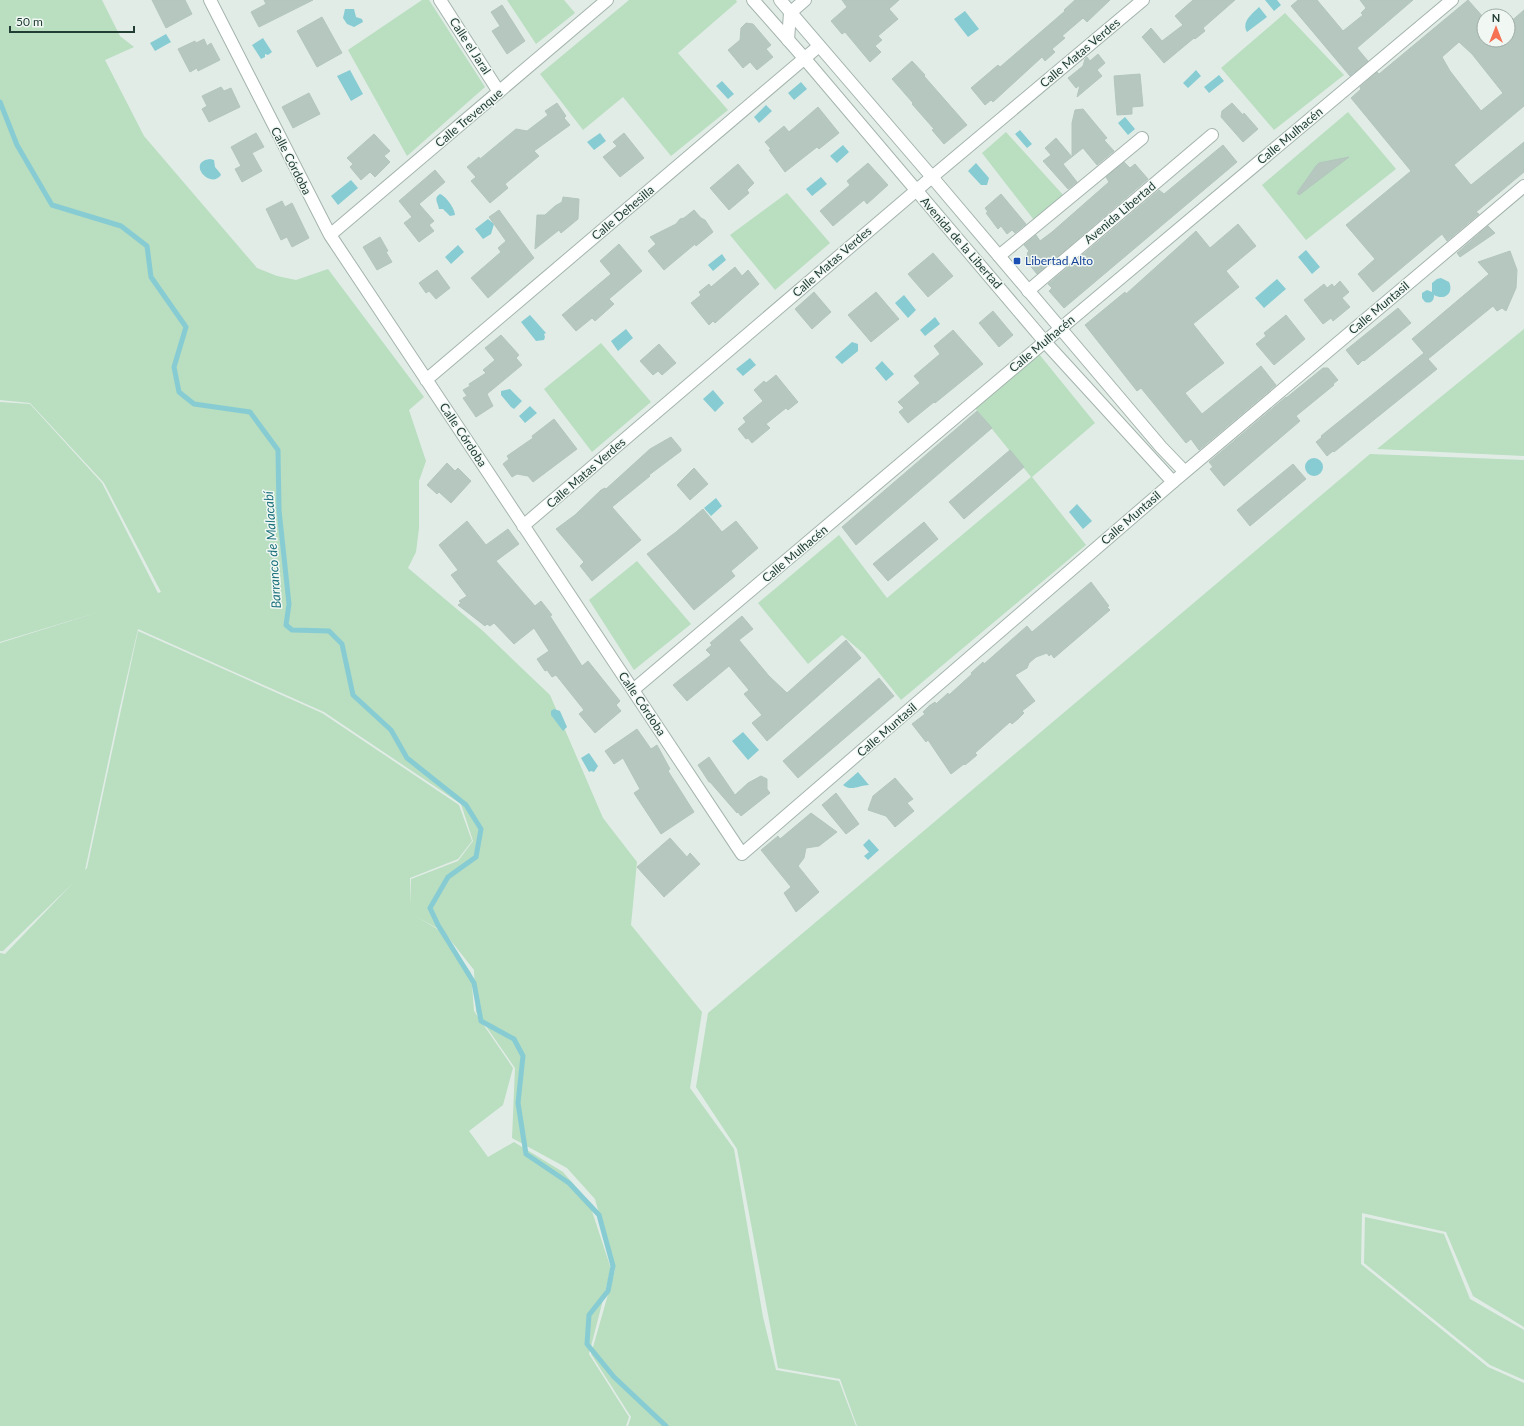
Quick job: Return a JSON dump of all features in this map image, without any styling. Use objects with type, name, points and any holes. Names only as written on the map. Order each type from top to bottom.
[{"type":"street","name":"Calle Córdoba","points":[[210,0],[330,236],[742,854]]},
{"type":"street","name":"Calle el Jaral","points":[[440,0],[499,92]]},
{"type":"street","name":"Calle Trevenque","points":[[330,236],[607,0]]},
{"type":"street","name":"Avenida de la Libertad","points":[[753,0],[805,59],[1045,342],[1173,482]]},
{"type":"street","name":"Avenida de la Libertad","points":[[780,0],[1161,447],[1185,472]]},
{"type":"street","points":[[788,40],[790,12],[805,0]]},
{"type":"street","name":"Calle Matas Verdes","points":[[524,526],[932,177],[1143,0]]},
{"type":"street","name":"Calle Mulhacén","points":[[633,690],[1452,0]]},
{"type":"street","name":"Calle Dehesilla","points":[[426,380],[820,46]]},
{"type":"street","name":"Avenida Libertad","points":[[1028,291],[1212,135]]},
{"type":"street","points":[[999,256],[1142,138]]},
{"type":"street","name":"Calle Muntasil","points":[[742,854],[1173,482],[1524,186]]},
{"type":"green space","points":[[0,0],[102,0],[120,36],[134,47],[105,60],[144,136],[257,268],[277,276],[296,280],[328,269],[424,397],[409,410],[426,461],[419,481],[419,528],[416,552],[408,568],[483,631],[550,695],[603,818],[637,862],[631,925],[702,1012],[690,1088],[734,1149],[763,1317],[776,1370],[839,1381],[856,1426],[628,1426],[631,1417],[591,1354],[615,1270],[595,1199],[567,1168],[512,1138],[515,1068],[476,1012],[474,970],[444,932],[415,916],[444,933],[471,973],[474,1011],[513,1068],[503,1105],[469,1131],[488,1157],[514,1142],[563,1172],[589,1202],[611,1269],[589,1354],[629,1417],[626,1426],[0,1426],[0,953],[5,954],[73,883],[3,951],[0,951],[0,643],[102,611],[0,642],[0,402],[30,404],[102,483],[158,593],[161,592],[104,483],[30,403],[0,400]],"holes":[[[138,629],[324,712],[461,804],[473,841],[458,861],[411,879],[411,906],[410,878],[458,859],[472,841],[459,805],[322,713],[138,631],[87,868],[85,870]]]},
{"type":"green space","points":[[422,0],[429,0],[485,87],[407,156],[348,50]]},
{"type":"green space","points":[[507,0],[564,0],[575,13],[536,44]]},
{"type":"green space","points":[[629,0],[736,0],[737,2],[678,53],[728,110],[671,156],[623,97],[583,130],[540,74]]},
{"type":"green space","points":[[1285,13],[1344,75],[1274,130],[1221,68]]},
{"type":"green space","points":[[1348,112],[1396,169],[1306,240],[1262,185]]},
{"type":"green space","points":[[1006,132],[1064,196],[1034,220],[982,153]]},
{"type":"green space","points":[[787,193],[830,243],[775,290],[730,235]]},
{"type":"green space","points":[[1524,329],[1524,456],[1377,449]]},
{"type":"green space","points":[[601,343],[651,402],[592,452],[544,389]]},
{"type":"green space","points":[[1039,354],[1095,423],[1032,477],[1086,545],[901,700],[864,654],[842,635],[808,664],[758,603],[839,535],[887,598],[1031,477],[975,408]]},
{"type":"green space","points":[[1370,454],[1524,460],[1524,1327],[1473,1296],[1446,1232],[1362,1213],[1361,1264],[1488,1367],[1524,1383],[1524,1426],[857,1426],[840,1379],[778,1368],[737,1149],[696,1087],[708,1013]]},
{"type":"green space","points":[[637,561],[691,624],[634,670],[589,600]]},
{"type":"green space","points":[[1365,1217],[1444,1234],[1470,1299],[1524,1330],[1524,1380],[1490,1365],[1364,1263]]},
{"type":"water","points":[[1265,0],[1277,0],[1281,5],[1274,11]]},
{"type":"water","points":[[1259,7],[1267,17],[1247,32],[1245,25],[1246,22]]},
{"type":"water","points":[[345,9],[354,9],[356,17],[362,19],[363,22],[354,27],[347,24],[343,18]]},
{"type":"water","points":[[965,11],[979,29],[968,37],[954,19]]},
{"type":"water","points":[[166,34],[171,42],[155,51],[150,43]]},
{"type":"water","points":[[263,38],[272,52],[268,55],[265,54],[265,57],[261,59],[252,45]]},
{"type":"water","points":[[350,70],[363,94],[351,101],[337,76]]},
{"type":"water","points":[[1196,70],[1201,76],[1188,88],[1183,83]]},
{"type":"water","points":[[1219,75],[1224,81],[1209,93],[1204,87]]},
{"type":"water","points":[[722,81],[734,94],[728,99],[716,86]]},
{"type":"water","points":[[801,82],[807,89],[794,100],[788,93]]},
{"type":"water","points":[[766,105],[772,111],[759,123],[754,117]]},
{"type":"water","points":[[1125,117],[1135,129],[1128,135],[1118,123]]},
{"type":"water","points":[[1020,130],[1032,144],[1027,148],[1015,134]]},
{"type":"water","points":[[600,133],[606,141],[594,150],[587,142]]},
{"type":"water","points":[[843,145],[849,152],[837,163],[830,156]]},
{"type":"water","points":[[210,159],[214,160],[215,167],[221,175],[216,179],[206,177],[202,174],[200,169],[200,165],[203,161]]},
{"type":"water","points":[[976,163],[989,178],[987,185],[981,185],[968,171]]},
{"type":"water","points":[[821,177],[827,184],[812,196],[806,189]]},
{"type":"water","points":[[351,180],[358,188],[338,205],[331,196]]},
{"type":"water","points":[[440,194],[450,203],[454,209],[455,215],[450,216],[443,209],[439,209],[436,199]]},
{"type":"water","points":[[488,219],[494,224],[491,234],[483,239],[475,229]]},
{"type":"water","points":[[458,245],[464,252],[451,264],[445,257]]},
{"type":"water","points":[[1306,250],[1320,267],[1312,274],[1298,257]]},
{"type":"water","points":[[722,254],[726,260],[713,271],[708,265]]},
{"type":"water","points":[[1441,278],[1449,282],[1450,290],[1448,295],[1438,297],[1434,295],[1432,302],[1425,302],[1422,298],[1422,293],[1427,290],[1432,292],[1432,283]]},
{"type":"water","points":[[1277,279],[1286,289],[1264,308],[1255,298]]},
{"type":"water","points":[[904,295],[916,310],[908,318],[895,303]]},
{"type":"water","points":[[530,315],[546,333],[544,334],[544,340],[536,341],[521,322]]},
{"type":"water","points":[[935,317],[940,324],[925,336],[920,330]]},
{"type":"water","points":[[626,329],[633,338],[618,351],[611,341]]},
{"type":"water","points":[[852,342],[858,344],[858,351],[842,364],[835,357]]},
{"type":"water","points":[[750,358],[756,365],[743,376],[736,369]]},
{"type":"water","points":[[882,361],[894,374],[886,381],[875,368]]},
{"type":"water","points":[[510,389],[522,401],[514,409],[501,395],[501,391]]},
{"type":"water","points":[[713,390],[724,403],[715,412],[703,399]]},
{"type":"water","points":[[530,406],[537,413],[525,423],[519,416]]},
{"type":"water","points":[[1310,458],[1318,458],[1323,463],[1321,474],[1318,476],[1310,476],[1305,471],[1305,463]]},
{"type":"water","points":[[716,498],[722,506],[711,516],[704,508]]},
{"type":"water","points":[[1077,504],[1092,521],[1083,529],[1069,512]]},
{"type":"water","points":[[554,709],[560,711],[567,727],[563,731],[551,715],[551,711]]},
{"type":"water","points":[[743,732],[759,750],[748,760],[732,741]]},
{"type":"water","points":[[589,753],[598,766],[594,772],[589,772],[581,758]]},
{"type":"water","points":[[858,772],[869,785],[849,788],[843,785]]},
{"type":"water","points":[[869,839],[879,850],[868,860],[864,856],[869,852],[863,845]]},
{"type":"building","points":[[152,0],[185,0],[192,14],[166,28]]},
{"type":"building","points":[[264,0],[313,0],[259,27],[251,12],[266,4]]},
{"type":"building","points":[[842,0],[899,0],[889,9],[898,19],[878,36],[882,40],[875,46],[881,52],[870,62],[845,32],[842,34],[831,21],[847,7]]},
{"type":"building","points":[[1075,0],[1110,0],[1087,22],[1083,18],[1062,36],[1065,38],[1052,49],[1055,52],[1045,61],[1042,57],[993,102],[991,100],[985,105],[971,88],[998,65],[1000,67],[1065,11],[1064,10]]},
{"type":"building","points":[[1193,0],[1235,0],[1203,28],[1205,31],[1195,39],[1194,38],[1164,63],[1142,37],[1151,28],[1162,41],[1183,25],[1175,16]]},
{"type":"building","points":[[1298,0],[1317,0],[1343,31],[1363,15],[1361,13],[1366,8],[1360,0],[1413,0],[1357,48],[1368,61],[1350,76],[1291,6]]},
{"type":"building","points":[[1468,0],[1476,9],[1476,48],[1516,48],[1516,17],[1524,10],[1524,106],[1454,165],[1471,185],[1524,142],[1524,172],[1476,212],[1479,214],[1447,241],[1442,234],[1373,292],[1358,274],[1375,259],[1346,225],[1411,171],[1351,98],[1361,89],[1360,87],[1377,72],[1379,74]],"holes":[[[1459,42],[1472,54],[1503,93],[1481,111],[1450,71],[1442,57]]]},
{"type":"building","points":[[502,5],[525,41],[507,54],[492,31],[500,26],[491,12]]},
{"type":"building","points":[[322,17],[342,53],[317,67],[297,31]]},
{"type":"building","points":[[746,23],[753,24],[771,45],[766,49],[773,57],[757,70],[750,62],[743,68],[728,50],[740,40],[741,28]]},
{"type":"building","points":[[204,39],[207,46],[211,43],[220,60],[198,71],[197,68],[190,72],[178,49],[195,41],[196,43]]},
{"type":"building","points":[[1098,54],[1105,63],[1097,70],[1102,76],[1077,97],[1080,85],[1076,88],[1068,78],[1083,66],[1087,57],[1090,61]]},
{"type":"building","points":[[912,61],[967,125],[944,144],[932,130],[934,129],[892,79]]},
{"type":"building","points":[[1140,74],[1143,106],[1132,107],[1132,114],[1117,115],[1114,76]]},
{"type":"building","points":[[221,87],[224,91],[231,88],[240,107],[209,122],[202,109],[207,106],[202,96]]},
{"type":"building","points":[[309,93],[320,114],[293,128],[282,107]]},
{"type":"building","points":[[557,103],[566,116],[564,118],[570,125],[534,151],[539,156],[505,184],[508,188],[490,203],[471,181],[476,177],[467,167],[479,157],[480,159],[516,129],[527,131],[548,115],[545,111]]},
{"type":"building","points":[[1232,103],[1243,115],[1244,113],[1258,129],[1243,142],[1221,117],[1222,111]]},
{"type":"building","points":[[818,107],[839,133],[819,149],[817,147],[785,172],[765,142],[784,126],[789,132]]},
{"type":"building","points":[[1083,109],[1107,138],[1104,140],[1114,151],[1097,165],[1083,148],[1072,157],[1072,123],[1075,110]]},
{"type":"building","points":[[256,133],[264,147],[252,153],[262,171],[242,182],[235,169],[241,166],[231,147]]},
{"type":"building","points":[[624,133],[644,158],[620,177],[603,157],[617,146],[613,142]]},
{"type":"building","points":[[374,134],[390,151],[384,156],[390,162],[375,177],[370,172],[361,180],[350,167],[353,164],[347,158]]},
{"type":"building","points":[[1056,138],[1072,157],[1063,164],[1077,182],[1068,189],[1043,161],[1051,155],[1045,148]]},
{"type":"building","points":[[1223,145],[1237,162],[1064,308],[1049,291],[1052,288],[1048,284],[1159,190],[1164,194]]},
{"type":"building","points":[[1349,157],[1299,195],[1297,193],[1319,163]]},
{"type":"building","points":[[1124,162],[1130,168],[1135,164],[1148,179],[1037,274],[1024,258],[1029,251],[1024,245],[1036,235],[1040,241],[1052,232],[1109,182],[1106,177]]},
{"type":"building","points":[[868,163],[888,185],[867,204],[864,200],[833,226],[820,211],[850,185],[847,181]]},
{"type":"building","points":[[738,164],[754,183],[747,190],[749,193],[729,210],[710,188]]},
{"type":"building","points":[[435,170],[445,182],[419,204],[434,221],[429,225],[434,231],[419,242],[404,223],[412,217],[399,201]]},
{"type":"building","points":[[1001,194],[1026,224],[1015,233],[1012,230],[1007,234],[1001,226],[998,229],[986,213],[988,212],[985,208]]},
{"type":"building","points":[[563,197],[579,199],[578,219],[561,233],[559,230],[535,249],[537,215],[545,215],[562,202]]},
{"type":"building","points":[[282,201],[285,207],[292,203],[309,238],[292,247],[287,237],[281,240],[266,209]]},
{"type":"building","points":[[499,210],[534,258],[488,298],[471,278],[501,252],[498,248],[506,241],[489,217]]},
{"type":"building","points":[[694,210],[701,218],[705,220],[713,232],[696,246],[695,244],[664,270],[648,251],[656,244],[650,237],[676,224],[680,219],[684,218]]},
{"type":"building","points":[[1238,224],[1256,246],[1226,271],[1239,287],[1193,324],[1224,363],[1185,393],[1202,414],[1261,366],[1276,385],[1199,450],[1191,439],[1186,443],[1141,388],[1137,391],[1085,325],[1125,292],[1126,294],[1196,231],[1210,248]]},
{"type":"building","points":[[1488,226],[1495,233],[1460,257],[1457,253]]},
{"type":"building","points":[[380,237],[392,262],[377,270],[363,247]]},
{"type":"building","points":[[619,244],[642,271],[609,299],[614,304],[595,321],[592,318],[576,331],[562,315],[611,274],[600,261]]},
{"type":"building","points":[[1510,251],[1517,270],[1516,288],[1506,311],[1502,308],[1497,311],[1493,306],[1428,359],[1437,369],[1334,452],[1333,451],[1327,456],[1316,442],[1322,437],[1321,436],[1424,353],[1412,339],[1489,274],[1478,262]]},
{"type":"building","points":[[933,253],[953,276],[928,297],[908,274]]},
{"type":"building","points":[[735,267],[742,276],[748,270],[759,284],[715,323],[713,321],[709,325],[691,303],[701,295],[699,292],[709,284],[711,287]]},
{"type":"building","points":[[437,270],[450,288],[436,299],[429,291],[426,293],[419,283]]},
{"type":"building","points":[[1340,281],[1349,292],[1342,298],[1350,307],[1333,321],[1331,318],[1323,324],[1304,300],[1324,284],[1327,288],[1332,284],[1334,287]]},
{"type":"building","points":[[814,292],[831,312],[812,329],[795,309]]},
{"type":"building","points":[[876,292],[899,319],[871,342],[848,315]]},
{"type":"building","points":[[1398,308],[1411,323],[1358,365],[1346,350]]},
{"type":"building","points":[[993,311],[1013,335],[999,347],[979,323]]},
{"type":"building","points":[[1286,315],[1305,339],[1274,365],[1256,344],[1266,336],[1264,333]]},
{"type":"building","points":[[953,330],[983,364],[908,423],[899,412],[904,408],[898,402],[920,383],[914,376],[940,354],[934,346]]},
{"type":"building","points":[[501,335],[519,355],[516,358],[522,365],[487,394],[493,406],[476,417],[463,398],[467,396],[463,390],[470,386],[469,384],[486,373],[483,370],[495,360],[485,348]]},
{"type":"building","points":[[659,344],[676,363],[662,375],[658,371],[653,375],[640,361]]},
{"type":"building","points":[[1323,368],[1328,368],[1338,380],[1333,384],[1334,385],[1296,416],[1300,421],[1224,486],[1210,469],[1213,467],[1209,462]]},
{"type":"building","points":[[776,375],[798,402],[788,410],[786,408],[766,424],[770,428],[752,443],[748,438],[746,439],[738,429],[746,422],[743,418],[763,401],[754,390],[764,381],[766,383]]},
{"type":"building","points":[[977,411],[992,428],[856,545],[842,527]]},
{"type":"building","points":[[554,419],[577,449],[533,482],[528,476],[517,474],[512,477],[503,464],[509,459],[507,456],[533,438],[532,436]]},
{"type":"building","points":[[671,437],[681,451],[649,475],[650,476],[612,507],[641,540],[592,581],[580,566],[584,562],[556,529],[575,515],[601,490],[606,489],[650,449]]},
{"type":"building","points":[[1010,450],[1024,467],[964,519],[949,502]]},
{"type":"building","points":[[447,463],[455,471],[458,468],[471,481],[451,503],[439,492],[437,494],[427,485]]},
{"type":"building","points":[[1293,464],[1306,479],[1250,526],[1237,510]]},
{"type":"building","points":[[694,468],[708,484],[690,500],[677,485]]},
{"type":"building","points":[[703,509],[722,532],[736,521],[758,548],[731,571],[735,576],[694,610],[647,554]]},
{"type":"building","points":[[467,521],[486,545],[508,529],[519,544],[496,561],[535,606],[541,601],[552,615],[550,616],[582,666],[588,661],[620,701],[616,705],[621,711],[595,733],[579,714],[584,710],[556,675],[552,677],[547,670],[545,671],[537,659],[549,651],[534,628],[514,644],[494,623],[490,626],[487,624],[485,626],[458,605],[461,603],[459,601],[467,596],[451,575],[458,570],[439,545]]},
{"type":"building","points":[[924,522],[938,539],[888,581],[873,564]]},
{"type":"building","points":[[1091,582],[1109,606],[1107,607],[1110,610],[1054,658],[1051,654],[1049,656],[1047,653],[1036,657],[1029,663],[1027,668],[1015,675],[1035,701],[1022,711],[1024,713],[1018,719],[1012,724],[1010,722],[975,753],[977,755],[951,774],[928,740],[926,742],[912,724],[925,714],[923,712],[929,706],[935,702],[936,704],[948,693],[949,695],[983,662],[984,664],[1027,626],[1032,632]]},
{"type":"building","points":[[742,616],[753,629],[739,640],[769,676],[787,693],[846,640],[861,658],[767,741],[752,723],[762,715],[744,694],[749,690],[729,666],[687,701],[673,685],[711,655],[706,650],[712,645],[710,643]]},
{"type":"building","points":[[879,678],[894,696],[798,778],[783,761]]},
{"type":"building","points":[[637,729],[651,749],[657,745],[670,769],[668,771],[694,812],[661,834],[634,793],[640,789],[623,758],[614,764],[605,751]]},
{"type":"building","points":[[709,757],[735,795],[748,783],[761,776],[767,779],[767,789],[770,793],[741,816],[709,782],[698,765]]},
{"type":"building","points":[[895,778],[913,799],[907,803],[914,811],[895,827],[886,816],[868,810],[873,796]]},
{"type":"building","points":[[836,793],[859,824],[846,834],[822,805]]},
{"type":"building","points":[[811,813],[837,832],[819,846],[806,848],[804,858],[798,866],[819,892],[796,912],[784,893],[791,887],[761,850],[778,836],[780,839]]},
{"type":"building","points":[[670,838],[687,857],[690,853],[700,864],[664,897],[637,867]]},
{"type":"waterway","name":"Barranco de Malacabí","points":[[0,102],[17,145],[52,205],[121,226],[147,246],[151,277],[186,327],[174,367],[179,392],[194,404],[250,412],[278,450],[279,510],[289,604],[286,625],[292,630],[329,631],[342,644],[353,695],[391,730],[407,758],[466,805],[481,829],[476,857],[448,877],[430,908],[438,925],[474,983],[481,1021],[514,1039],[523,1056],[518,1103],[526,1154],[569,1183],[599,1215],[613,1266],[608,1291],[589,1315],[587,1344],[614,1377],[666,1426]]},
{"type":"place","name":"Libertad Alto","points":[[1017,261]]}]
